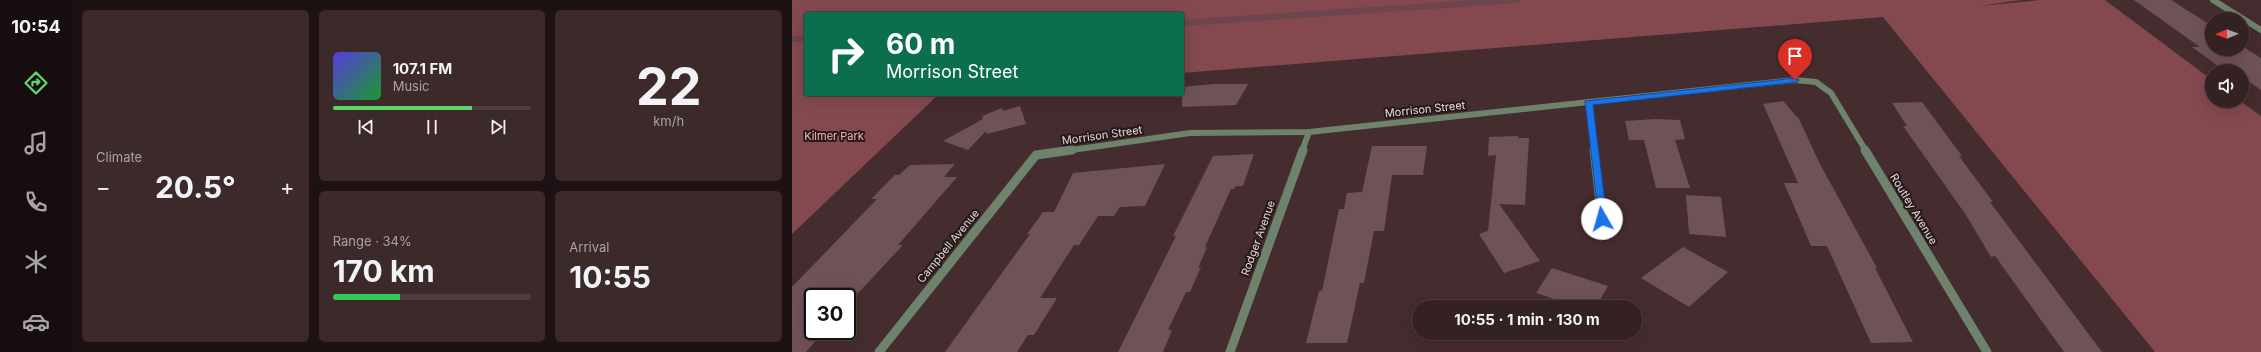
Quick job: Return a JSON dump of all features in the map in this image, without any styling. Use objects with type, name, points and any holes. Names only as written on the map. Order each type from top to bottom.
[{"type":"street","points":[[2213,0],[2261,30]]},
{"type":"street","name":"Morrison Street","points":[[1036,155],[1190,133],[1309,132],[1776,82],[1802,80],[1816,82]]},
{"type":"street","name":"Routley Avenue","points":[[1816,82],[1831,93],[1987,352]]},
{"type":"street","points":[[1588,103],[1602,219]]},
{"type":"street","name":"Rodger Avenue","points":[[1230,352],[1309,132]]},
{"type":"street","name":"Campbell Avenue","points":[[879,352],[1036,155]]},
{"type":"green space","name":"Kilmer Park","points":[[792,0],[2022,0],[1978,6],[2041,0],[2105,0],[2205,75],[2205,108],[2249,107],[2261,116],[2261,352],[2155,352],[1883,17],[1184,73],[1184,12],[804,12],[804,96],[937,96],[792,234]]},
{"type":"building","points":[[2134,0],[2171,0],[2205,22],[2205,56],[2249,56],[2249,50],[2261,58],[2261,90],[2249,82],[2249,64],[2215,64],[2192,47],[2200,47]]},
{"type":"building","points":[[1214,84],[1248,84],[1236,105],[1182,107],[1184,87]]},
{"type":"building","points":[[1783,101],[1799,119],[1820,164],[1877,268],[1875,268],[1913,342],[1871,343],[1827,246],[1811,246],[1784,183],[1798,183],[1763,104]]},
{"type":"building","points":[[1922,102],[1962,156],[1959,156],[1993,202],[1990,202],[2102,352],[2064,352],[1995,256],[1991,257],[1966,215],[1903,126],[1907,126],[1892,103]]},
{"type":"building","points":[[1020,106],[1026,124],[987,134],[986,131],[968,150],[943,141],[983,119],[982,116],[1002,108],[1003,111]]},
{"type":"building","points":[[1655,119],[1680,120],[1685,139],[1675,140],[1690,188],[1656,188],[1644,140],[1629,140],[1625,121]]},
{"type":"building","points":[[1518,136],[1518,138],[1529,138],[1525,205],[1499,204],[1540,261],[1504,273],[1479,234],[1488,231],[1496,155],[1488,156],[1489,137]]},
{"type":"building","points":[[1372,146],[1427,146],[1423,175],[1392,175],[1384,231],[1374,231],[1364,283],[1360,283],[1347,343],[1306,343],[1319,291],[1322,291],[1339,209],[1344,209],[1347,193],[1362,192]]},
{"type":"building","points":[[1254,154],[1243,186],[1236,186],[1234,189],[1231,189],[1205,247],[1207,247],[1198,268],[1201,267],[1190,292],[1186,292],[1168,330],[1172,330],[1163,352],[1118,352],[1176,236],[1173,236],[1213,156]]},
{"type":"building","points":[[955,164],[944,177],[957,177],[898,245],[903,245],[856,295],[856,288],[804,288],[804,340],[816,340],[806,352],[792,352],[792,287],[877,199],[871,199],[895,175],[899,175],[910,165]]},
{"type":"building","points":[[1165,164],[1145,206],[1120,207],[1114,216],[1098,216],[1079,245],[1074,245],[1040,298],[1057,298],[1034,335],[1028,335],[1017,352],[945,352],[1030,234],[1027,234],[1043,212],[1054,212],[1073,173]]},
{"type":"building","points":[[1686,195],[1721,197],[1726,237],[1689,234]]},
{"type":"building","points":[[1683,247],[1728,272],[1689,307],[1641,278]]},
{"type":"building","points":[[1552,268],[1608,286],[1600,300],[1557,300],[1536,293]]},
{"type":"waterway","points":[[1184,23],[1517,0]]},
{"type":"waterway","points":[[792,39],[804,39]]},
{"type":"route","points":[[1602,219],[1588,103],[1795,80]]}]
